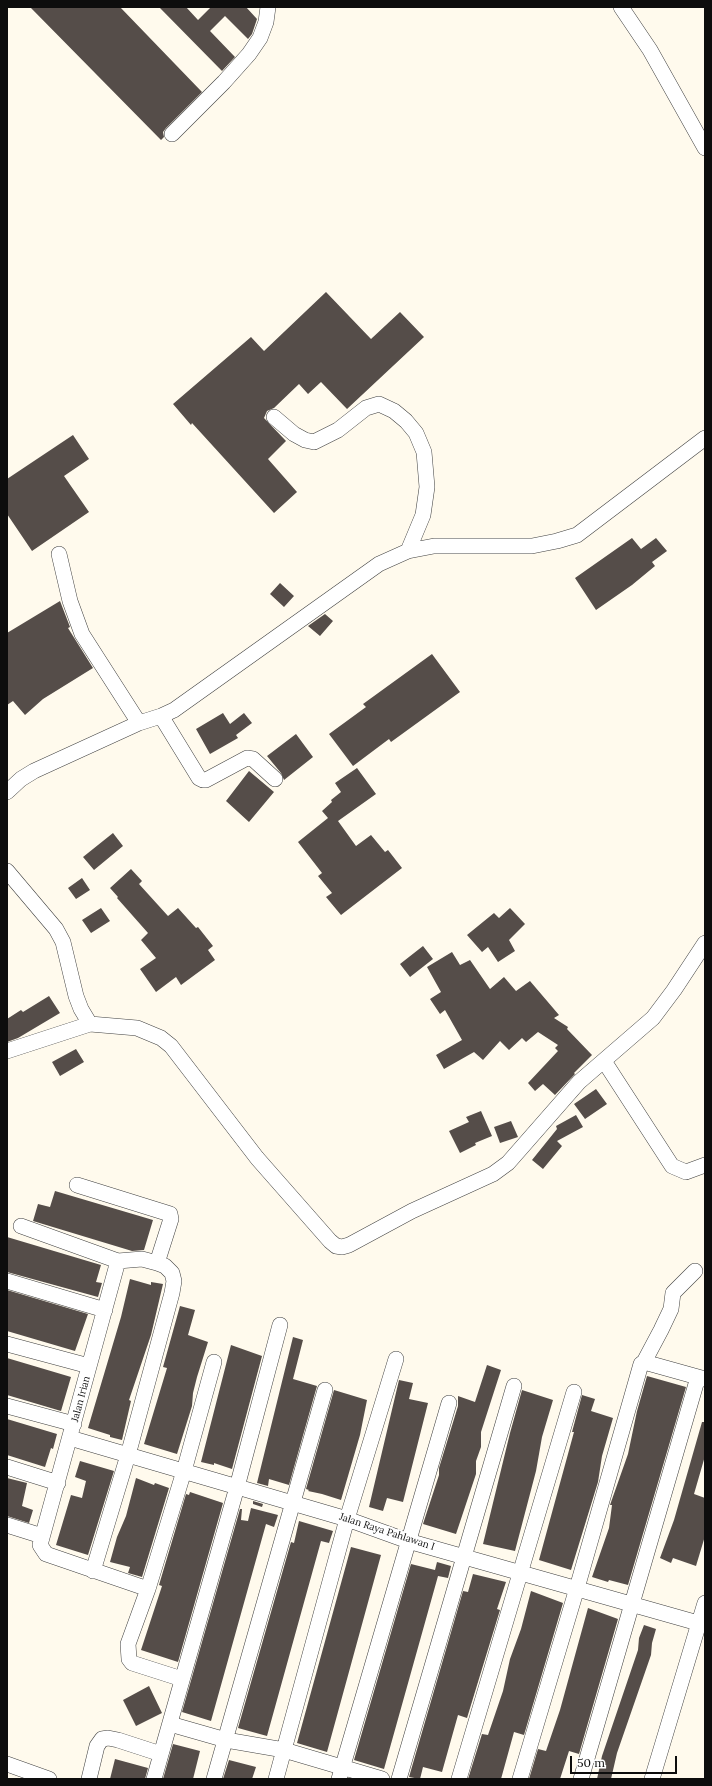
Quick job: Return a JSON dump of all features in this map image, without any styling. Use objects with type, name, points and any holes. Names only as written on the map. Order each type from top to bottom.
[{"type":"street","points":[[172,134],[224,82],[249,54],[260,38],[266,22],[268,7]]},
{"type":"street","points":[[620,7],[654,56],[705,148]]},
{"type":"street","points":[[274,418],[294,434],[305,440],[314,442],[338,430],[366,408],[379,404],[394,411],[406,421],[416,433],[424,452],[427,487],[423,515],[408,551]]},
{"type":"street","points":[[7,792],[21,779],[34,771],[139,723],[162,716],[174,710],[379,564],[408,551],[434,546],[532,546],[569,538],[587,528],[644,483],[705,438]]},
{"type":"street","points":[[60,554],[70,601],[82,634],[139,723]]},
{"type":"street","points":[[162,716],[199,778],[206,780],[247,758],[253,760],[275,779]]},
{"type":"street","points":[[7,871],[56,929],[63,942],[76,996],[81,1009],[90,1024]]},
{"type":"street","points":[[7,1052],[90,1024],[137,1028],[161,1038],[171,1046],[257,1158],[330,1241],[336,1246],[349,1246],[412,1211],[493,1174],[508,1163],[579,1082],[653,1018],[674,990],[705,943]]},
{"type":"street","points":[[604,1061],[672,1166],[686,1172],[705,1164]]},
{"type":"street","points":[[77,1186],[170,1214],[171,1219],[157,1263]]},
{"type":"street","points":[[22,1226],[118,1261],[142,1259],[157,1263],[165,1266],[172,1273],[174,1281],[128,1455],[93,1570]]},
{"type":"street","name":"Jalan Irian","points":[[118,1261],[40,1545],[46,1554],[148,1589]]},
{"type":"street","points":[[520,1779],[577,1588],[641,1364],[644,1362],[671,1309],[673,1293],[694,1271]]},
{"type":"street","points":[[7,1281],[104,1310]]},
{"type":"street","points":[[154,1779],[237,1487],[280,1325]]},
{"type":"street","points":[[7,1344],[89,1366]]},
{"type":"street","points":[[276,1779],[347,1519],[396,1359]]},
{"type":"street","points":[[182,1679],[132,1663],[129,1659],[128,1644],[148,1589],[184,1471],[214,1362]]},
{"type":"street","points":[[581,1779],[631,1604],[702,1378],[644,1362]]},
{"type":"street","points":[[400,1779],[514,1386]]},
{"type":"street","points":[[214,1779],[291,1503],[325,1390]]},
{"type":"street","points":[[459,1779],[574,1392]]},
{"type":"street","points":[[341,1773],[449,1403]]},
{"type":"street","name":"Jalan Raya Pahlawan I","points":[[7,1406],[72,1431],[128,1455],[347,1519],[408,1541],[465,1556],[702,1625]]},
{"type":"street","points":[[7,1467],[58,1483]]},
{"type":"street","points":[[7,1525],[42,1536]]},
{"type":"street","points":[[652,1779],[702,1625],[705,1603]]},
{"type":"street","points":[[170,1724],[226,1740],[284,1750],[341,1773],[382,1779]]},
{"type":"street","points":[[89,1779],[97,1746],[102,1739],[108,1738],[118,1740],[161,1754]]},
{"type":"street","points":[[7,1764],[31,1776],[49,1779]]},
{"type":"building","points":[[30,7],[120,7],[202,92],[166,128],[163,132],[164,137],[161,140]]},
{"type":"building","points":[[159,7],[186,7],[198,20],[211,7],[246,7],[257,19],[252,34],[248,39],[225,16],[210,31],[235,57],[222,71]]},
{"type":"building","points":[[326,292],[371,339],[400,312],[424,337],[347,409],[321,382],[308,394],[299,384],[274,408],[267,411],[264,418],[286,441],[268,459],[297,492],[274,513],[173,404],[251,337],[264,351]]},
{"type":"building","points":[[73,435],[89,459],[64,476],[89,512],[32,551],[7,514],[7,479]]},
{"type":"building","points":[[632,538],[641,549],[656,538],[667,551],[652,562],[655,566],[632,585],[596,610],[575,578]]},
{"type":"building","points":[[280,583],[294,596],[284,607],[270,594]]},
{"type":"building","points":[[60,601],[70,627],[68,628],[93,668],[43,699],[25,715],[13,701],[7,705],[7,633]]},
{"type":"building","points":[[325,614],[333,621],[320,636],[308,626]]},
{"type":"building","points":[[432,654],[460,692],[391,742],[389,739],[353,766],[329,734],[366,707],[363,704]]},
{"type":"building","points":[[223,713],[230,724],[244,713],[252,723],[236,735],[238,738],[210,754],[196,729]]},
{"type":"building","points":[[296,734],[313,757],[284,780],[281,773],[267,756]]},
{"type":"building","points":[[357,768],[376,794],[338,821],[356,846],[371,835],[385,852],[388,850],[402,868],[341,915],[326,897],[332,893],[318,876],[322,873],[298,842],[328,818],[322,811],[332,802],[331,800],[341,792],[335,783]]},
{"type":"building","points":[[249,771],[274,792],[249,822],[226,801]]},
{"type":"building","points":[[113,833],[123,846],[94,870],[83,857]]},
{"type":"building","points":[[131,869],[142,881],[139,884],[168,916],[178,908],[196,928],[198,927],[213,946],[208,950],[215,960],[181,985],[176,977],[156,992],[140,969],[156,958],[141,940],[148,933],[110,888]]},
{"type":"building","points":[[82,878],[90,890],[76,899],[68,888]]},
{"type":"building","points":[[101,908],[110,921],[91,933],[82,920]]},
{"type":"building","points":[[510,908],[525,924],[509,940],[515,951],[498,962],[488,947],[482,952],[467,935],[494,913],[499,918]]},
{"type":"building","points":[[423,946],[433,959],[410,977],[400,964]]},
{"type":"building","points":[[452,952],[460,965],[470,960],[490,989],[504,977],[516,991],[530,981],[559,1015],[554,1018],[568,1027],[567,1029],[592,1055],[555,1095],[543,1084],[535,1091],[528,1083],[558,1051],[555,1048],[558,1045],[538,1032],[526,1042],[522,1038],[509,1050],[500,1041],[483,1060],[474,1052],[444,1069],[436,1055],[462,1040],[445,1010],[440,1014],[430,999],[441,992],[427,967]]},
{"type":"building","points":[[49,996],[60,1013],[18,1038],[7,1042],[7,1019],[21,1010],[23,1012]]},
{"type":"building","points":[[76,1049],[84,1062],[60,1076],[52,1062]]},
{"type":"building","points":[[596,1089],[607,1104],[585,1119],[574,1104]]},
{"type":"building","points":[[481,1111],[492,1136],[475,1143],[476,1145],[460,1153],[449,1131],[469,1122],[466,1117]]},
{"type":"building","points":[[576,1115],[583,1127],[557,1141],[562,1146],[543,1169],[532,1160],[557,1129],[556,1126]]},
{"type":"building","points":[[511,1121],[518,1137],[500,1143],[494,1127]]},
{"type":"building","points":[[55,1191],[153,1220],[144,1250],[132,1251],[33,1221],[38,1204],[50,1207]]},
{"type":"building","points":[[7,1237],[101,1265],[96,1282],[102,1283],[98,1297],[7,1272]]},
{"type":"building","points":[[130,1279],[151,1285],[151,1282],[163,1284],[151,1335],[129,1400],[131,1401],[122,1440],[88,1428],[121,1317]]},
{"type":"building","points":[[7,1290],[88,1314],[75,1351],[7,1331]]},
{"type":"building","points":[[180,1306],[195,1310],[188,1335],[208,1342],[193,1393],[192,1406],[177,1454],[144,1444],[167,1368],[163,1367]]},
{"type":"building","points":[[293,1337],[303,1340],[293,1379],[317,1386],[289,1485],[269,1479],[268,1486],[257,1483]]},
{"type":"building","points":[[231,1345],[262,1356],[232,1469],[214,1463],[214,1465],[201,1462]]},
{"type":"building","points":[[7,1358],[71,1377],[61,1411],[7,1395]]},
{"type":"building","points":[[487,1365],[501,1370],[481,1432],[481,1447],[476,1461],[476,1474],[456,1534],[423,1524],[439,1475],[439,1468],[458,1406],[458,1396],[475,1402]]},
{"type":"building","points":[[647,1376],[686,1387],[628,1585],[609,1580],[608,1582],[592,1577],[609,1528],[612,1505],[610,1505],[628,1454],[637,1411]]},
{"type":"building","points":[[399,1380],[413,1383],[409,1399],[428,1403],[403,1502],[387,1498],[383,1511],[369,1507]]},
{"type":"building","points":[[334,1390],[367,1400],[360,1435],[341,1500],[308,1491],[309,1490],[306,1489]]},
{"type":"building","points":[[522,1390],[553,1400],[542,1437],[536,1471],[515,1551],[483,1544]]},
{"type":"building","points":[[582,1395],[595,1399],[591,1411],[613,1418],[602,1456],[598,1482],[571,1570],[539,1560],[574,1432],[572,1432]]},
{"type":"building","points":[[7,1419],[57,1434],[53,1449],[51,1448],[45,1467],[7,1455]]},
{"type":"building","points":[[702,1422],[705,1422],[705,1456],[694,1494],[705,1498],[705,1536],[696,1566],[673,1558],[671,1563],[660,1558],[674,1520]]},
{"type":"building","points":[[80,1461],[114,1471],[88,1555],[56,1545],[71,1495],[82,1498],[86,1481],[75,1477]]},
{"type":"building","points":[[7,1478],[27,1483],[22,1506],[33,1510],[29,1523],[7,1516]]},
{"type":"building","points":[[136,1478],[154,1485],[155,1483],[169,1488],[142,1577],[128,1573],[130,1567],[110,1562],[117,1537],[126,1516]]},
{"type":"building","points":[[190,1492],[223,1503],[178,1662],[141,1650],[162,1586],[159,1585],[186,1494],[189,1495]]},
{"type":"building","points":[[253,1501],[263,1504],[262,1507],[253,1504]]},
{"type":"building","points":[[251,1508],[278,1515],[274,1527],[266,1524],[211,1721],[182,1712],[240,1509],[242,1509],[241,1520],[248,1521]]},
{"type":"building","points":[[299,1521],[333,1531],[329,1543],[321,1541],[267,1736],[238,1728],[291,1542],[294,1543]]},
{"type":"building","points":[[351,1547],[381,1555],[327,1752],[297,1743]]},
{"type":"building","points":[[437,1562],[451,1566],[448,1578],[438,1576],[384,1769],[354,1760],[411,1564],[435,1570]]},
{"type":"building","points":[[473,1574],[506,1582],[497,1609],[500,1610],[467,1718],[458,1715],[442,1772],[423,1767],[420,1779],[409,1777],[463,1591],[468,1592]]},
{"type":"building","points":[[531,1591],[563,1603],[524,1735],[514,1732],[501,1779],[468,1779],[482,1734],[488,1735],[503,1691],[510,1659],[521,1629]]},
{"type":"building","points":[[588,1608],[618,1619],[579,1754],[569,1751],[560,1779],[529,1779],[538,1749],[546,1751],[560,1710]]},
{"type":"building","points":[[644,1625],[656,1629],[652,1643],[651,1655],[617,1753],[611,1779],[597,1779],[602,1756],[638,1650],[639,1638]]},
{"type":"building","points":[[149,1686],[162,1713],[136,1726],[123,1700]]},
{"type":"building","points":[[173,1744],[200,1751],[193,1779],[163,1779]]},
{"type":"building","points":[[115,1759],[148,1768],[145,1779],[110,1779]]},
{"type":"building","points":[[229,1760],[256,1767],[252,1779],[223,1779]]}]
